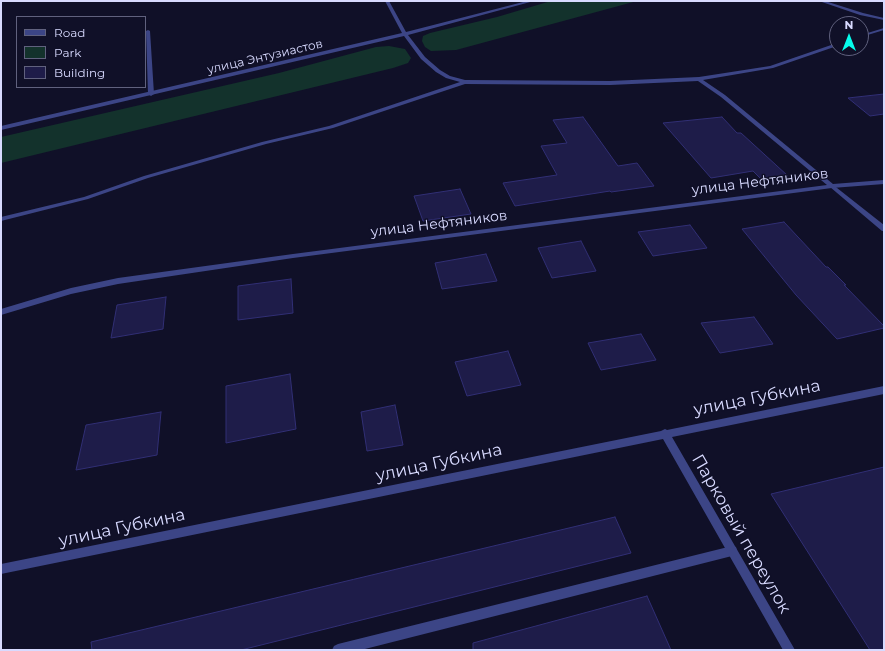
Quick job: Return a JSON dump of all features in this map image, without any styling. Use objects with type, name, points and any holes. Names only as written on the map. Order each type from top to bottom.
[{"type":"street","points":[[387,1],[405,34],[424,58],[438,71],[448,77],[465,82],[610,83],[699,80],[771,67],[829,47]]},
{"type":"street","name":"улица Энтузиастов","points":[[1,128],[405,34],[532,1]]},
{"type":"street","points":[[821,1],[847,10],[884,19]]},
{"type":"street","points":[[869,34],[884,29]]},
{"type":"street","points":[[148,31],[151,94]]},
{"type":"street","points":[[699,80],[723,96],[884,229]]},
{"type":"street","points":[[1,219],[86,198],[146,177],[264,143],[331,127],[465,82]]},
{"type":"street","name":"улица Нефтяников","points":[[1,312],[71,291],[118,281],[301,254],[832,186],[884,182]]},
{"type":"street","name":"улица Губкина","points":[[1,569],[665,433],[884,390]]},
{"type":"street","name":"Парковый переулок","points":[[665,433],[789,650]]},
{"type":"street","points":[[338,650],[732,551]]},
{"type":"green space","points":[[551,1],[637,1],[456,50],[431,51],[425,47],[422,41],[423,36],[430,33],[497,17]]},
{"type":"green space","points":[[389,46],[405,49],[411,58],[408,63],[393,68],[1,163],[1,137],[279,73],[376,47]]},
{"type":"building","points":[[884,94],[884,114],[870,116],[848,98]]},
{"type":"building","points":[[583,117],[618,166],[637,163],[654,186],[610,191],[515,206],[503,183],[557,175],[541,146],[567,143],[553,120]]},
{"type":"building","points":[[722,117],[737,133],[741,133],[788,176],[762,180],[753,171],[711,178],[663,123]]},
{"type":"building","points":[[460,189],[471,214],[423,221],[414,196]]},
{"type":"building","points":[[784,222],[826,267],[828,267],[846,285],[844,285],[884,326],[884,328],[837,339],[796,295],[742,229]]},
{"type":"building","points":[[690,225],[707,248],[653,256],[638,232]]},
{"type":"building","points":[[581,241],[596,271],[552,278],[538,248]]},
{"type":"building","points":[[486,254],[497,281],[442,289],[435,263]]},
{"type":"building","points":[[291,279],[293,313],[238,320],[238,286]]},
{"type":"building","points":[[166,297],[163,329],[111,338],[117,305]]},
{"type":"building","points":[[754,317],[773,344],[720,353],[701,323]]},
{"type":"building","points":[[641,334],[656,360],[601,370],[588,343]]},
{"type":"building","points":[[508,351],[521,385],[467,396],[455,362]]},
{"type":"building","points":[[290,374],[296,429],[226,443],[226,386]]},
{"type":"building","points":[[395,405],[403,445],[367,451],[361,412]]},
{"type":"building","points":[[161,412],[157,455],[76,470],[86,425]]},
{"type":"building","points":[[884,467],[884,650],[870,650],[771,494]]},
{"type":"building","points":[[615,517],[631,553],[241,650],[92,650],[91,642]]},
{"type":"building","points":[[647,596],[671,650],[473,650],[473,643]]}]
